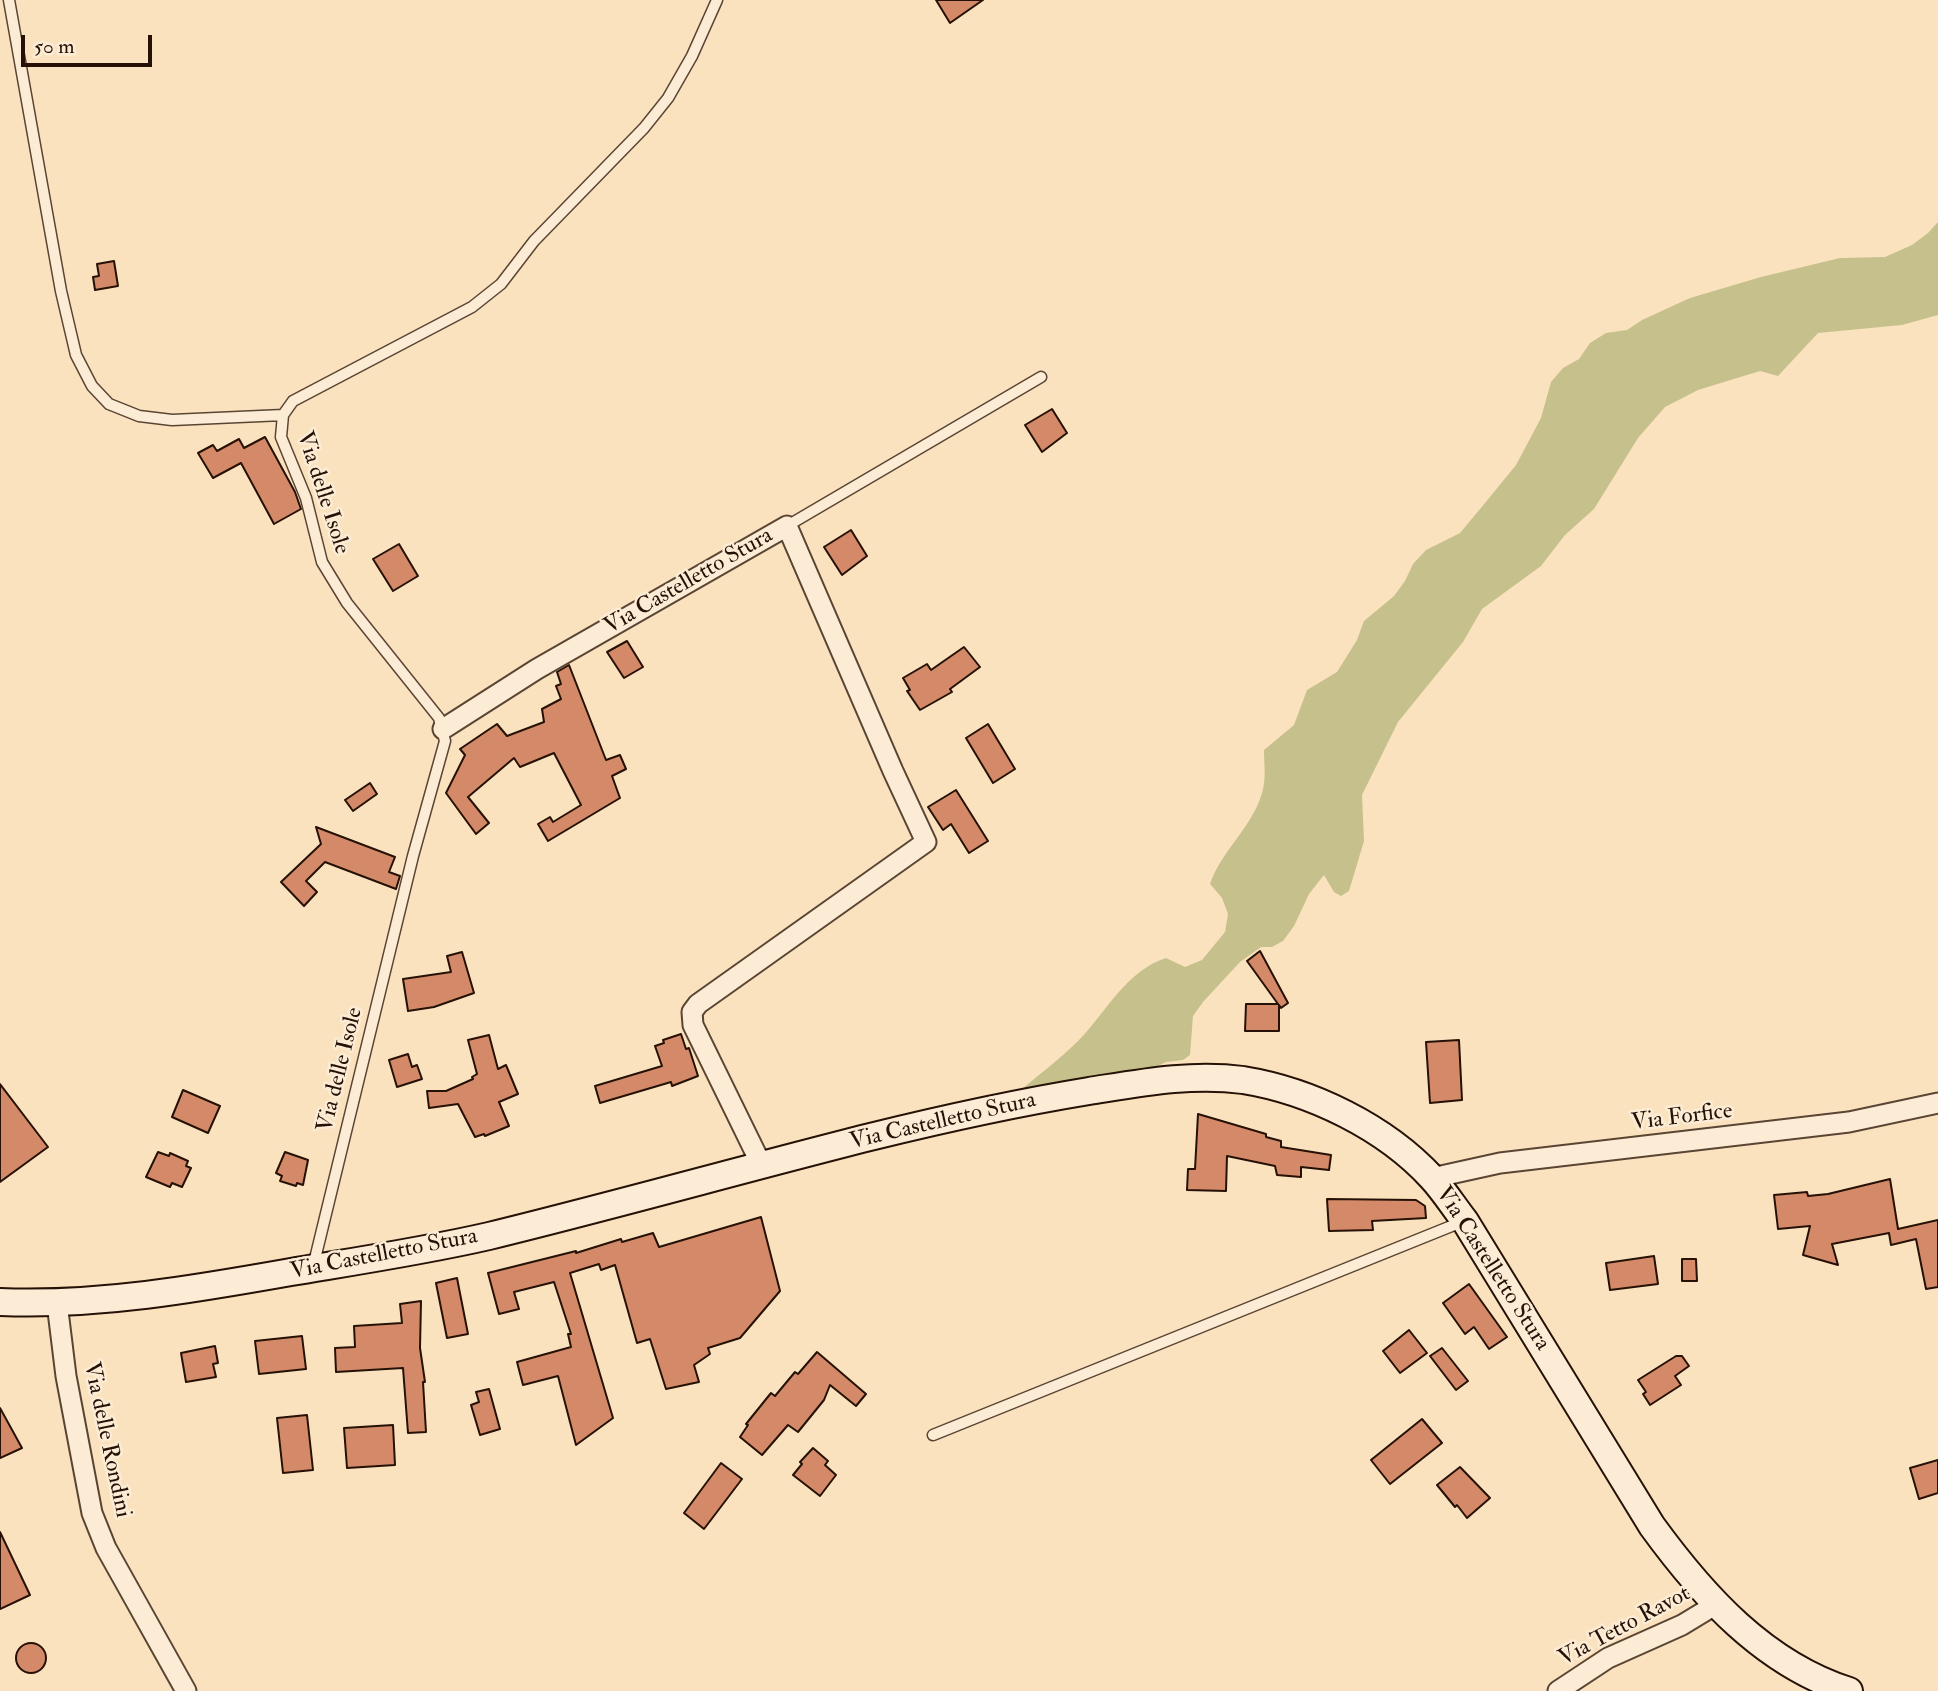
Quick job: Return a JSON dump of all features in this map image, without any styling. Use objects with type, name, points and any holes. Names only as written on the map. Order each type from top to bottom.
[{"type":"street","name":"Via Castelletto Stura","points":[[443,729],[537,669],[787,526],[926,842],[698,1004],[692,1012],[693,1025],[761,1164]]},
{"type":"street","name":"Via Castelletto Stura","points":[[0,1302],[57,1303],[122,1299],[312,1269],[485,1236],[942,1120],[1152,1081],[1198,1077],[1241,1080],[1282,1088],[1327,1106],[1388,1141],[1432,1178],[1465,1221],[1652,1526],[1680,1564],[1715,1605],[1748,1634],[1782,1659],[1849,1691]]},
{"type":"street","name":"Via Forfice","points":[[1432,1178],[1500,1163],[1849,1122],[1938,1103]]},
{"type":"street","name":"Via delle Rondini","points":[[57,1303],[66,1376],[92,1513],[111,1559],[186,1691]]},
{"type":"street","name":"Via Tetto Ravot","points":[[1558,1691],[1608,1658],[1682,1625],[1715,1605]]},
{"type":"lane","points":[[9,0],[61,291],[76,355],[92,386],[109,404],[139,416],[172,420],[283,415]]},
{"type":"lane","name":"Via delle Isole","points":[[312,1269],[413,856],[445,741],[439,718],[346,603],[322,562],[306,498],[281,437],[283,415],[293,401],[472,307],[501,284],[534,242],[644,128],[668,98],[692,56],[717,0]]},
{"type":"lane","points":[[787,526],[1041,377]]},
{"type":"lane","points":[[933,1435],[1465,1221]]},
{"type":"shaded area","points":[[1938,222],[1938,315],[1902,325],[1818,333],[1778,376],[1760,371],[1698,390],[1665,407],[1638,438],[1594,509],[1565,535],[1541,566],[1482,609],[1463,642],[1398,722],[1362,795],[1364,841],[1349,891],[1341,896],[1334,892],[1324,875],[1309,894],[1294,926],[1283,941],[1272,947],[1261,947],[1240,962],[1203,1002],[1193,1016],[1190,1055],[1183,1060],[1166,1062],[1150,1070],[1016,1094],[1079,1040],[1139,972],[1166,958],[1185,967],[1202,960],[1225,932],[1228,914],[1222,898],[1210,884],[1222,859],[1246,826],[1259,802],[1264,780],[1264,750],[1294,725],[1307,690],[1337,672],[1357,640],[1364,621],[1394,596],[1413,564],[1426,550],[1460,533],[1516,465],[1541,418],[1551,382],[1563,368],[1579,359],[1590,343],[1606,333],[1627,330],[1642,320],[1690,298],[1840,258],[1885,257],[1912,245]]},
{"type":"building","points":[[936,0],[983,0],[950,23]]},
{"type":"building","points":[[114,261],[118,286],[95,290],[93,277],[99,276],[97,264]]},
{"type":"building","points":[[1052,409],[1067,433],[1042,452],[1025,425]]},
{"type":"building","points":[[265,437],[295,492],[301,509],[274,524],[241,463],[213,478],[198,453],[213,445],[217,451],[239,439],[244,448]]},
{"type":"building","points":[[851,530],[867,556],[842,575],[824,547]]},
{"type":"building","points":[[399,544],[418,576],[393,591],[373,559]]},
{"type":"building","points":[[627,641],[643,667],[624,678],[607,652]]},
{"type":"building","points":[[964,647],[980,667],[950,689],[952,692],[920,710],[907,691],[910,690],[903,678],[927,664],[931,670]]},
{"type":"building","points":[[569,665],[606,760],[620,755],[626,769],[612,776],[620,798],[548,841],[538,824],[550,817],[553,822],[581,805],[554,753],[520,767],[514,758],[468,797],[489,823],[476,834],[446,793],[465,755],[460,749],[497,724],[507,736],[544,722],[542,709],[561,699],[556,686],[561,684],[557,672]]},
{"type":"building","points":[[988,724],[1015,769],[993,783],[966,738]]},
{"type":"building","points":[[370,783],[377,794],[353,811],[345,800]]},
{"type":"building","points":[[956,790],[988,841],[969,853],[951,824],[943,830],[928,807]]},
{"type":"building","points":[[316,827],[395,857],[389,872],[400,876],[396,889],[325,862],[306,881],[317,892],[304,906],[281,882],[321,844]]},
{"type":"building","points":[[1260,951],[1288,1003],[1281,1008],[1279,1005],[1279,1031],[1245,1031],[1246,1004],[1278,1004],[1247,961]]},
{"type":"building","points":[[462,952],[474,993],[434,1007],[408,1011],[403,979],[451,972],[447,956]]},
{"type":"building","points":[[681,1034],[686,1049],[689,1048],[698,1076],[672,1086],[671,1082],[600,1103],[595,1086],[662,1066],[655,1046]]},
{"type":"building","points":[[489,1035],[498,1069],[506,1065],[518,1094],[499,1102],[509,1126],[485,1136],[475,1137],[458,1104],[429,1108],[427,1091],[446,1091],[473,1079],[477,1074],[468,1040]]},
{"type":"building","points":[[1459,1040],[1462,1100],[1430,1103],[1426,1042]]},
{"type":"building","points":[[408,1054],[412,1067],[417,1065],[422,1079],[397,1087],[389,1060]]},
{"type":"building","points":[[0,1084],[48,1147],[0,1182]]},
{"type":"building","points":[[183,1090],[220,1106],[208,1133],[172,1117]]},
{"type":"building","points":[[1198,1114],[1266,1134],[1266,1137],[1281,1141],[1281,1147],[1331,1155],[1329,1170],[1301,1167],[1301,1177],[1277,1175],[1275,1166],[1227,1156],[1226,1191],[1187,1190],[1188,1169],[1195,1169]]},
{"type":"building","points":[[158,1152],[169,1156],[170,1153],[188,1161],[186,1166],[191,1168],[182,1187],[172,1183],[170,1187],[146,1177]]},
{"type":"building","points":[[285,1152],[308,1160],[303,1185],[297,1183],[296,1186],[280,1181],[282,1176],[276,1173]]},
{"type":"building","points":[[1890,1179],[1898,1229],[1938,1220],[1938,1287],[1926,1289],[1916,1239],[1891,1245],[1889,1233],[1832,1244],[1838,1265],[1803,1255],[1810,1226],[1778,1229],[1774,1195],[1807,1192],[1808,1196],[1828,1194]]},
{"type":"building","points":[[1327,1199],[1416,1200],[1425,1206],[1426,1218],[1372,1221],[1373,1230],[1329,1231]]},
{"type":"building","points":[[761,1217],[780,1291],[740,1338],[708,1348],[710,1354],[694,1365],[699,1382],[666,1389],[650,1339],[637,1343],[615,1265],[601,1270],[599,1264],[570,1273],[613,1418],[576,1445],[558,1376],[523,1385],[517,1362],[571,1347],[568,1334],[571,1334],[554,1282],[514,1292],[519,1309],[499,1314],[488,1273],[653,1233],[659,1247]]},
{"type":"building","points":[[1654,1256],[1658,1284],[1610,1290],[1606,1263]]},
{"type":"building","points":[[1682,1259],[1696,1259],[1697,1281],[1682,1281]]},
{"type":"building","points":[[457,1278],[468,1334],[447,1338],[436,1283]]},
{"type":"building","points":[[1469,1284],[1507,1337],[1489,1349],[1474,1327],[1465,1334],[1443,1303]]},
{"type":"building","points":[[421,1301],[420,1348],[425,1382],[426,1432],[408,1433],[403,1368],[336,1372],[335,1348],[355,1347],[354,1326],[402,1323],[400,1304]]},
{"type":"building","points":[[1409,1330],[1427,1353],[1400,1373],[1383,1351]]},
{"type":"building","points":[[302,1336],[306,1369],[259,1374],[255,1341]]},
{"type":"building","points":[[215,1346],[218,1363],[213,1364],[216,1377],[186,1382],[181,1353]]},
{"type":"building","points":[[1442,1348],[1468,1381],[1456,1390],[1430,1356]]},
{"type":"building","points":[[817,1352],[866,1394],[856,1406],[830,1385],[824,1400],[798,1432],[788,1425],[762,1455],[740,1437],[748,1425],[746,1424],[771,1393],[775,1396],[795,1372],[798,1374]]},
{"type":"building","points":[[1676,1356],[1682,1356],[1689,1366],[1675,1376],[1681,1385],[1650,1405],[1638,1380]]},
{"type":"building","points":[[489,1389],[500,1429],[480,1435],[471,1405],[479,1402],[476,1392]]},
{"type":"building","points":[[0,1408],[22,1448],[0,1458]]},
{"type":"building","points":[[307,1415],[313,1470],[283,1473],[277,1418]]},
{"type":"building","points":[[1422,1419],[1442,1443],[1390,1484],[1371,1460]]},
{"type":"building","points":[[393,1425],[395,1465],[347,1468],[344,1428]]},
{"type":"building","points":[[813,1448],[828,1461],[825,1465],[836,1475],[820,1496],[793,1475],[802,1464],[800,1462]]},
{"type":"building","points":[[1938,1460],[1938,1493],[1919,1499],[1910,1468]]},
{"type":"building","points":[[721,1463],[742,1479],[704,1529],[684,1513]]},
{"type":"building","points":[[1460,1467],[1490,1498],[1467,1518],[1437,1485]]},
{"type":"building","points":[[0,1532],[30,1595],[0,1609]]},
{"type":"building","points":[[31,1643],[42,1647],[46,1658],[42,1669],[31,1673],[20,1669],[16,1658],[20,1647]]}]
